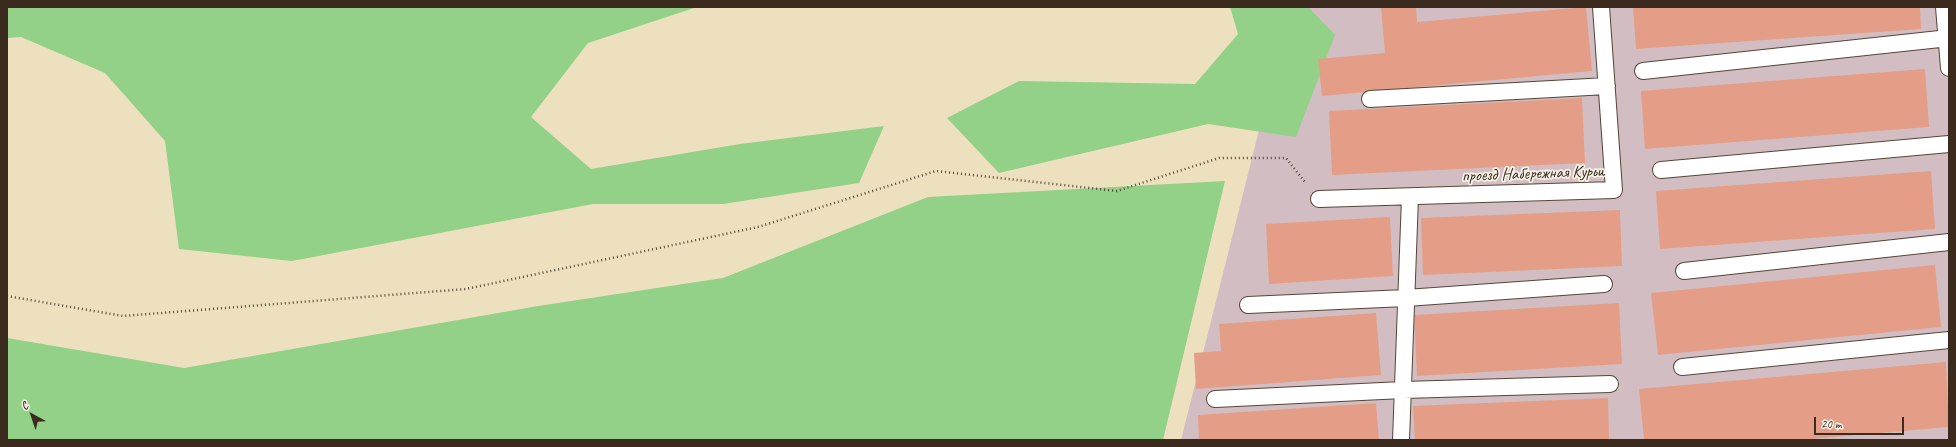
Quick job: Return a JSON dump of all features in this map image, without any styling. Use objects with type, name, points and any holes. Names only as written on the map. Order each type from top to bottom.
[{"type":"lane","name":"проезд Набережная Курьи","points":[[1319,199],[1614,190],[1601,7]]},
{"type":"lane","points":[[1944,7],[1948,38],[1949,68]]},
{"type":"lane","points":[[1643,70],[1948,38]]},
{"type":"lane","points":[[1370,99],[1607,86]]},
{"type":"lane","points":[[1660,170],[1949,144]]},
{"type":"lane","points":[[1401,440],[1410,197]]},
{"type":"lane","points":[[1684,271],[1949,242]]},
{"type":"lane","points":[[1248,305],[1406,298],[1604,284]]},
{"type":"lane","points":[[1682,367],[1949,340]]},
{"type":"lane","points":[[1215,399],[1402,390],[1610,384]]},
{"type":"path","points":[[7,296],[123,316],[466,289],[758,227],[936,171],[1117,191],[1219,158],[1286,158],[1319,199]]},
{"type":"shaded area","points":[[1290,7],[1949,7],[1949,440],[1181,440]]},
{"type":"green space","points":[[7,7],[697,7],[588,43],[531,117],[591,169],[740,144],[884,126],[859,183],[723,204],[593,204],[292,261],[179,249],[165,141],[105,73],[21,37],[7,38]]},
{"type":"green space","points":[[1230,7],[1308,7],[1335,35],[1296,137],[1208,124],[999,173],[947,118],[1019,81],[1195,84],[1238,34]]},
{"type":"green space","points":[[1225,181],[1163,440],[7,440],[7,338],[184,368],[538,306],[723,278],[928,197]]},
{"type":"building","points":[[1381,7],[1416,7],[1417,22],[1586,7],[1592,71],[1322,96],[1318,59],[1385,53]]},
{"type":"building","points":[[1633,7],[1920,7],[1921,29],[1636,49]]},
{"type":"building","points":[[1925,69],[1929,127],[1645,149],[1641,91]]},
{"type":"building","points":[[1582,98],[1585,163],[1332,175],[1329,111]]},
{"type":"building","points":[[1931,171],[1935,229],[1660,249],[1656,191]]},
{"type":"building","points":[[1620,210],[1622,266],[1423,275],[1421,218]]},
{"type":"building","points":[[1390,217],[1393,276],[1269,284],[1266,224]]},
{"type":"building","points":[[1935,265],[1941,327],[1658,355],[1651,293]]},
{"type":"building","points":[[1619,303],[1622,364],[1417,376],[1414,315]]},
{"type":"building","points":[[1376,313],[1381,375],[1196,389],[1194,353],[1221,351],[1219,324]]},
{"type":"building","points":[[1946,362],[1949,427],[1800,440],[1644,440],[1639,389]]},
{"type":"building","points":[[1608,398],[1609,440],[1415,440],[1413,406]]},
{"type":"building","points":[[1376,403],[1379,440],[1199,440],[1198,415]]}]
